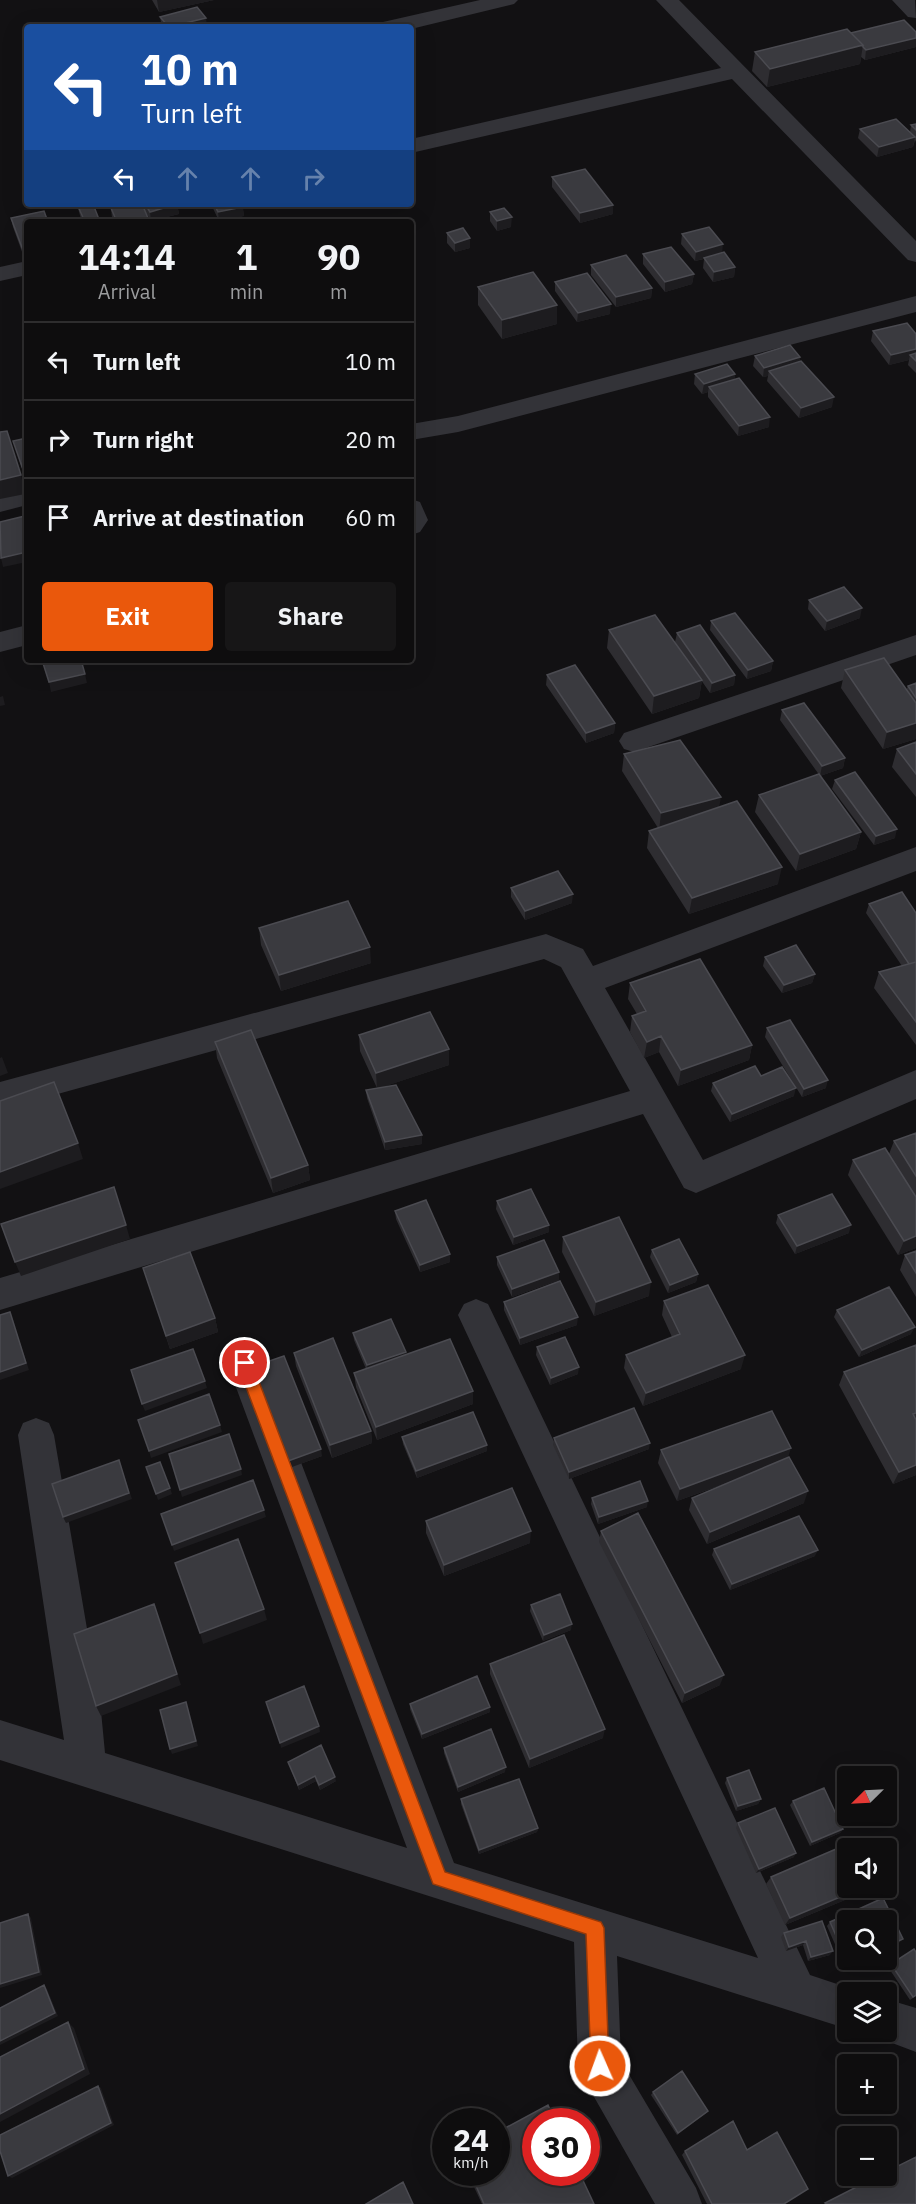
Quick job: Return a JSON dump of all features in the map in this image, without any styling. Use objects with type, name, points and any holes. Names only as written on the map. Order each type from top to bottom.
[{"type":"street","points":[[405,24],[507,0]]},
{"type":"street","points":[[668,0],[737,71],[906,229],[916,255]]},
{"type":"street","points":[[903,0],[916,12]]},
{"type":"street","points":[[414,145],[737,71]]},
{"type":"street","points":[[0,274],[24,269]]},
{"type":"street","points":[[414,431],[458,424],[916,304]]},
{"type":"street","points":[[0,503],[24,497]]},
{"type":"street","points":[[0,642],[24,636]]},
{"type":"street","points":[[634,741],[916,645]]},
{"type":"street","points":[[586,982],[916,859]]},
{"type":"street","points":[[0,1096],[546,946],[572,958],[696,1178],[916,1084]]},
{"type":"street","points":[[0,1294],[651,1098]]},
{"type":"street","points":[[476,1315],[796,1992]]},
{"type":"street","points":[[245,1363],[439,1878]]},
{"type":"street","points":[[36,1435],[81,1711],[86,1767]]},
{"type":"street","points":[[0,1740],[837,2005]]},
{"type":"street","points":[[595,1928],[600,2066],[680,2204]]},
{"type":"street","points":[[897,2024],[916,2030]]},
{"type":"building","points":[[197,7],[206,18],[181,24],[166,24],[160,17]]},
{"type":"building","points":[[904,20],[916,32],[916,38],[866,50],[851,33]]},
{"type":"building","points":[[847,29],[863,45],[770,69],[755,52]]},
{"type":"building","points":[[896,119],[915,137],[879,147],[860,129]]},
{"type":"building","points":[[585,169],[613,205],[580,213],[552,177]]},
{"type":"building","points":[[78,207],[94,207],[99,219],[84,219]]},
{"type":"building","points":[[143,207],[148,218],[116,219],[111,208]]},
{"type":"building","points":[[147,207],[167,207],[150,212]]},
{"type":"building","points":[[216,207],[243,207],[218,212]]},
{"type":"building","points":[[504,208],[512,217],[497,221],[490,212]]},
{"type":"building","points":[[44,211],[47,219],[24,219],[24,253],[11,218]]},
{"type":"building","points":[[709,227],[723,244],[696,252],[682,234]]},
{"type":"building","points":[[463,228],[470,238],[455,243],[447,233]]},
{"type":"building","points":[[671,247],[694,274],[665,282],[643,254]]},
{"type":"building","points":[[724,252],[735,267],[714,272],[704,258]]},
{"type":"building","points":[[626,255],[652,288],[616,297],[591,265]]},
{"type":"building","points":[[533,272],[557,305],[502,320],[478,287]]},
{"type":"building","points":[[587,273],[611,304],[578,313],[555,282]]},
{"type":"building","points":[[907,323],[916,334],[916,349],[891,355],[873,331]]},
{"type":"building","points":[[790,345],[800,357],[764,368],[755,356]]},
{"type":"building","points":[[916,353],[916,361],[910,355]]},
{"type":"building","points":[[801,361],[834,397],[801,408],[769,371]]},
{"type":"building","points":[[727,364],[735,374],[704,384],[695,374]]},
{"type":"building","points":[[739,378],[770,417],[739,426],[709,387]]},
{"type":"building","points":[[7,431],[21,475],[0,480],[0,432]]},
{"type":"building","points":[[24,439],[24,472],[13,441]]},
{"type":"building","points":[[24,516],[24,553],[1,558],[0,522]]},
{"type":"building","points":[[844,587],[862,608],[827,621],[809,600]]},
{"type":"building","points":[[735,613],[773,661],[748,670],[711,621]]},
{"type":"building","points":[[655,615],[702,680],[654,696],[609,630]]},
{"type":"building","points":[[700,625],[735,675],[712,683],[677,633]]},
{"type":"building","points":[[884,658],[916,703],[916,723],[887,732],[845,670]]},
{"type":"building","points":[[43,663],[82,663],[85,674],[49,682]]},
{"type":"building","points":[[575,665],[615,723],[586,733],[547,675]]},
{"type":"building","points":[[916,683],[916,698],[908,686]]},
{"type":"building","points":[[804,703],[845,758],[822,766],[782,710]]},
{"type":"building","points":[[680,740],[721,797],[661,813],[624,754]]},
{"type":"building","points":[[916,742],[916,774],[897,749]]},
{"type":"building","points":[[855,772],[897,829],[876,836],[835,780]]},
{"type":"building","points":[[819,774],[861,832],[800,854],[759,795]]},
{"type":"building","points":[[737,801],[782,867],[692,898],[649,831]]},
{"type":"building","points":[[558,871],[573,894],[525,911],[511,888]]},
{"type":"building","points":[[902,892],[916,913],[916,962],[909,964],[869,904]]},
{"type":"building","points":[[348,901],[370,947],[279,975],[259,928]]},
{"type":"building","points":[[796,945],[815,974],[784,985],[765,957]]},
{"type":"building","points":[[700,959],[752,1045],[681,1070],[661,1036],[647,1042],[632,1016],[646,1011],[630,983]]},
{"type":"building","points":[[916,962],[916,1022],[879,972]]},
{"type":"building","points":[[430,1012],[449,1049],[376,1073],[359,1035]]},
{"type":"building","points":[[790,1020],[828,1080],[804,1089],[767,1028]]},
{"type":"building","points":[[251,1030],[308,1165],[271,1178],[215,1042]]},
{"type":"building","points":[[755,1066],[761,1076],[782,1067],[796,1088],[732,1114],[713,1083]]},
{"type":"building","points":[[54,1082],[78,1143],[0,1172],[0,1101]]},
{"type":"building","points":[[396,1085],[422,1135],[385,1142],[366,1090]]},
{"type":"building","points":[[916,1133],[916,1176],[894,1141]]},
{"type":"building","points":[[885,1148],[916,1197],[916,1236],[904,1241],[853,1160]]},
{"type":"building","points":[[114,1187],[126,1225],[15,1262],[1,1224]]},
{"type":"building","points":[[531,1189],[549,1225],[514,1237],[497,1201]]},
{"type":"building","points":[[832,1194],[851,1225],[797,1246],[778,1215]]},
{"type":"building","points":[[426,1200],[450,1254],[420,1265],[395,1211]]},
{"type":"building","points":[[619,1217],[651,1282],[596,1302],[563,1237]]},
{"type":"building","points":[[679,1239],[698,1274],[670,1285],[652,1250]]},
{"type":"building","points":[[544,1240],[559,1272],[512,1289],[497,1257]]},
{"type":"building","points":[[916,1251],[916,1273],[905,1255]]},
{"type":"building","points":[[190,1252],[215,1318],[166,1336],[143,1268]]},
{"type":"building","points":[[560,1281],[578,1317],[520,1338],[504,1302]]},
{"type":"building","points":[[708,1285],[745,1355],[646,1393],[626,1355],[680,1334],[664,1301]]},
{"type":"building","points":[[889,1287],[915,1327],[862,1350],[837,1310]]},
{"type":"building","points":[[10,1312],[26,1363],[0,1372],[0,1315]]},
{"type":"building","points":[[391,1319],[406,1352],[367,1365],[353,1333]]},
{"type":"building","points":[[565,1337],[579,1367],[551,1378],[537,1347]]},
{"type":"building","points":[[333,1338],[371,1431],[330,1445],[294,1353]]},
{"type":"building","points":[[450,1339],[473,1391],[376,1427],[354,1373]]},
{"type":"building","points":[[916,1345],[916,1413],[913,1414],[916,1420],[916,1465],[899,1472],[844,1372]]},
{"type":"building","points":[[193,1349],[205,1381],[142,1404],[131,1370]]},
{"type":"building","points":[[284,1356],[321,1449],[288,1461],[252,1367]]},
{"type":"building","points":[[209,1394],[220,1425],[149,1451],[138,1420]]},
{"type":"building","points":[[634,1408],[650,1443],[569,1472],[554,1438]]},
{"type":"building","points":[[772,1411],[791,1448],[680,1489],[661,1450]]},
{"type":"building","points":[[473,1412],[487,1445],[416,1471],[402,1437]]},
{"type":"building","points":[[229,1434],[241,1469],[180,1490],[169,1454]]},
{"type":"building","points":[[789,1457],[808,1491],[710,1532],[692,1498]]},
{"type":"building","points":[[119,1460],[129,1493],[63,1517],[52,1484]]},
{"type":"building","points":[[160,1462],[170,1488],[156,1494],[146,1467]]},
{"type":"building","points":[[253,1480],[264,1510],[172,1545],[161,1514]]},
{"type":"building","points":[[640,1481],[648,1501],[599,1517],[592,1498]]},
{"type":"building","points":[[512,1488],[531,1531],[444,1565],[426,1521]]},
{"type":"building","points":[[638,1513],[724,1675],[685,1693],[601,1531]]},
{"type":"building","points":[[799,1516],[818,1550],[732,1584],[714,1549]]},
{"type":"building","points":[[238,1539],[264,1609],[200,1633],[175,1563]]},
{"type":"building","points":[[560,1594],[572,1624],[544,1635],[531,1605]]},
{"type":"building","points":[[154,1604],[177,1674],[96,1706],[74,1634]]},
{"type":"building","points":[[564,1635],[605,1729],[530,1759],[490,1664]]},
{"type":"building","points":[[477,1676],[490,1707],[422,1734],[410,1704]]},
{"type":"building","points":[[304,1686],[319,1726],[280,1743],[266,1702]]},
{"type":"building","points":[[186,1702],[196,1741],[170,1749],[160,1710]]},
{"type":"building","points":[[491,1729],[506,1767],[458,1787],[444,1748]]},
{"type":"building","points":[[321,1745],[335,1777],[319,1785],[315,1776],[298,1785],[288,1762]]},
{"type":"building","points":[[749,1770],[761,1799],[738,1806],[727,1778]]},
{"type":"building","points":[[519,1779],[538,1828],[479,1850],[461,1799]]},
{"type":"building","points":[[824,1788],[837,1816],[837,1826],[842,1826],[843,1829],[812,1842],[793,1801]]},
{"type":"building","points":[[775,1808],[796,1853],[759,1869],[738,1823]]},
{"type":"building","points":[[837,1849],[838,1898],[790,1918],[771,1877]]},
{"type":"building","points":[[883,1898],[889,1910],[856,1910]]},
{"type":"building","points":[[28,1914],[39,1972],[0,1984],[0,1923]]},
{"type":"building","points":[[837,1919],[837,1938],[830,1922]]},
{"type":"building","points":[[822,1921],[833,1951],[811,1957],[806,1941],[789,1947],[784,1933]]},
{"type":"building","points":[[897,1927],[903,1939],[897,1942]]},
{"type":"building","points":[[914,1949],[916,1952],[916,1995],[913,1997],[895,1970],[897,1970],[897,1960]]},
{"type":"building","points":[[44,1985],[55,2013],[0,2041],[0,2008]]},
{"type":"building","points":[[68,2022],[84,2069],[0,2114],[0,2057]]},
{"type":"building","points":[[682,2071],[708,2111],[678,2133],[653,2092]]},
{"type":"building","points":[[98,2086],[111,2123],[8,2176],[0,2151],[0,2135]]},
{"type":"building","points":[[522,2119],[522,2186],[586,2186],[594,2204],[484,2204],[476,2186],[510,2186],[510,2125]]},
{"type":"building","points":[[733,2121],[747,2150],[777,2132],[808,2189],[784,2204],[712,2204],[685,2151]]},
{"type":"building","points":[[916,2157],[916,2204],[825,2203],[858,2186],[897,2186],[897,2166]]},
{"type":"building","points":[[403,2182],[413,2204],[366,2204]]},
{"type":"route","points":[[245,1363],[439,1878],[595,1928],[600,2066]]}]
